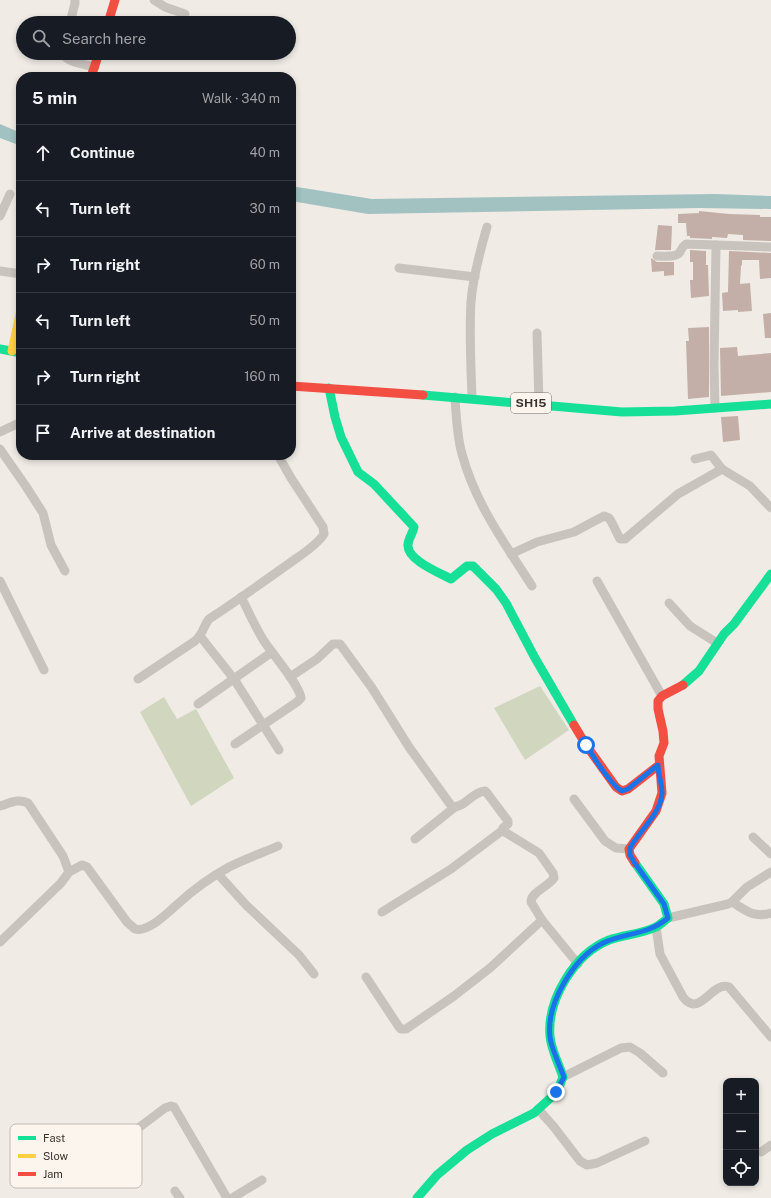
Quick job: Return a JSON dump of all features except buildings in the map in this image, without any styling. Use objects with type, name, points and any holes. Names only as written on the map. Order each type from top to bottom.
[{"type":"street","points":[[72,16],[76,3],[75,0]]},
{"type":"street","points":[[110,16],[115,0]]},
{"type":"street","points":[[154,0],[165,7],[185,14]]},
{"type":"street","points":[[69,60],[95,67]]},
{"type":"street","points":[[93,72],[97,60]]},
{"type":"street","points":[[0,216],[10,194]]},
{"type":"street","points":[[472,398],[470,330],[471,301],[477,262],[487,227]]},
{"type":"street","points":[[657,256],[675,256],[686,244],[771,247]]},
{"type":"street","points":[[715,408],[714,366],[716,245]]},
{"type":"street","points":[[399,268],[475,277]]},
{"type":"street","points":[[0,271],[16,273]]},
{"type":"street","points":[[538,333],[539,404]]},
{"type":"street","points":[[0,348],[16,352]]},
{"type":"street","name":"SH15","points":[[296,386],[472,398],[622,412],[771,404]]},
{"type":"street","points":[[329,388],[341,437],[358,472],[374,484],[414,527],[413,534],[408,543],[408,548],[423,565],[451,579],[467,566],[473,566],[496,589],[506,603],[535,658],[586,745],[616,787],[622,791],[628,789],[658,765]]},
{"type":"street","points":[[455,397],[456,418],[462,453],[467,471],[491,523],[532,586]]},
{"type":"street","points":[[0,432],[16,424]]},
{"type":"street","points":[[0,449],[26,485],[43,513],[51,545],[65,571]]},
{"type":"street","points":[[695,459],[711,455],[722,468],[750,486],[771,508]]},
{"type":"street","points":[[138,679],[200,636],[209,619],[304,552],[324,534],[323,527],[281,460]]},
{"type":"street","points":[[511,554],[537,542],[574,532],[604,516],[609,518],[620,539],[625,539],[678,494],[722,468]]},
{"type":"street","points":[[668,918],[664,904],[630,855],[630,848],[656,811],[662,793],[658,765],[659,756],[664,743],[658,701],[662,696],[692,679],[717,643],[734,624],[771,574]]},
{"type":"street","points":[[0,581],[44,670]]},
{"type":"street","points":[[597,581],[662,696]]},
{"type":"street","points":[[234,744],[299,700],[300,696],[290,677],[256,628],[241,597]]},
{"type":"street","points":[[669,604],[690,626],[717,643]]},
{"type":"street","points":[[200,636],[212,649],[234,679],[280,750]]},
{"type":"street","points":[[290,677],[318,659],[333,644],[340,644],[372,688],[409,747],[447,800],[453,807],[456,807]]},
{"type":"street","points":[[198,704],[272,652]]},
{"type":"street","points":[[382,912],[451,870],[503,830],[508,821],[485,791],[479,792],[463,805],[456,807],[415,839]]},
{"type":"street","points":[[574,799],[605,841],[616,848],[630,848]]},
{"type":"street","points":[[0,806],[23,800],[28,803],[63,856],[69,872]]},
{"type":"street","points":[[503,830],[539,854],[553,873],[554,878],[551,882],[532,896],[530,900],[542,920],[578,964]]},
{"type":"street","points":[[754,837],[771,854]]},
{"type":"street","points":[[0,942],[61,883],[69,872],[82,865],[87,867],[127,922],[135,929],[143,930],[218,874],[241,861],[278,846]]},
{"type":"street","points":[[564,1077],[550,1037],[551,1017],[555,1000],[566,978],[578,964],[602,943],[656,927],[668,918],[728,904],[747,887],[771,872]]},
{"type":"street","points":[[218,874],[246,905],[299,955],[314,974]]},
{"type":"street","points":[[732,902],[754,915],[771,913]]},
{"type":"street","points":[[366,977],[401,1029],[406,1029],[454,996],[490,968],[542,920]]},
{"type":"street","points":[[656,927],[660,954],[683,997],[688,1003],[692,1005],[698,1004],[721,988],[726,986],[729,987],[771,1037]]},
{"type":"street","points":[[417,1198],[437,1175],[467,1150],[492,1134],[534,1113],[556,1092],[564,1077],[622,1048],[630,1047],[640,1053],[663,1073]]},
{"type":"street","points":[[142,1125],[165,1108],[171,1106],[174,1107],[227,1198]]},
{"type":"street","points":[[538,1109],[554,1127],[580,1162],[587,1164],[597,1163],[645,1142]]},
{"type":"street","points":[[761,1152],[771,1145]]},
{"type":"street","points":[[232,1198],[262,1180]]},
{"type":"green space","points":[[540,686],[569,730],[525,760],[494,708]]},
{"type":"green space","points":[[164,697],[177,719],[196,709],[234,778],[191,806],[140,712]]},
{"type":"water","points":[[0,124],[16,131],[16,144],[0,138]]},
{"type":"water","points":[[296,187],[372,199],[715,194],[771,196],[771,209],[700,208],[368,214],[296,202]]},
{"type":"traffic: fast","points":[[0,349],[16,352]]},
{"type":"traffic: fast","points":[[329,388],[341,437],[358,472],[374,484],[414,527],[409,540],[409,551],[418,561],[451,579],[467,566],[473,566],[496,589],[506,603],[535,658],[574,725]]},
{"type":"traffic: fast","points":[[423,395],[622,412],[675,411],[771,404]]},
{"type":"traffic: fast","points":[[683,685],[699,671],[724,634],[734,624],[771,574]]},
{"type":"traffic: fast","points":[[417,1198],[437,1175],[467,1150],[492,1134],[534,1113],[557,1092],[563,1077],[552,1046],[550,1022],[558,993],[565,980],[574,967],[596,947],[609,940],[638,933],[658,926],[668,918],[664,904],[635,863]]},
{"type":"traffic: slow","points":[[12,351],[16,333]]},
{"type":"traffic: jam","points":[[110,16],[115,0]]},
{"type":"traffic: jam","points":[[93,72],[97,60]]},
{"type":"traffic: jam","points":[[296,386],[423,395]]},
{"type":"traffic: jam","points":[[635,863],[630,855],[629,849],[656,811],[662,793],[659,756],[664,743],[658,701],[662,696],[683,685]]},
{"type":"traffic: jam","points":[[574,725],[586,745],[616,787],[622,791],[628,789],[659,765]]},
{"type":"route","points":[[556,1092],[564,1077],[550,1037],[551,1017],[555,1000],[566,978],[578,964],[602,943],[656,927],[668,918],[664,904],[630,855],[632,843],[656,811],[660,801],[662,793],[658,765],[628,789],[622,791],[619,790],[607,777],[586,745]]}]
